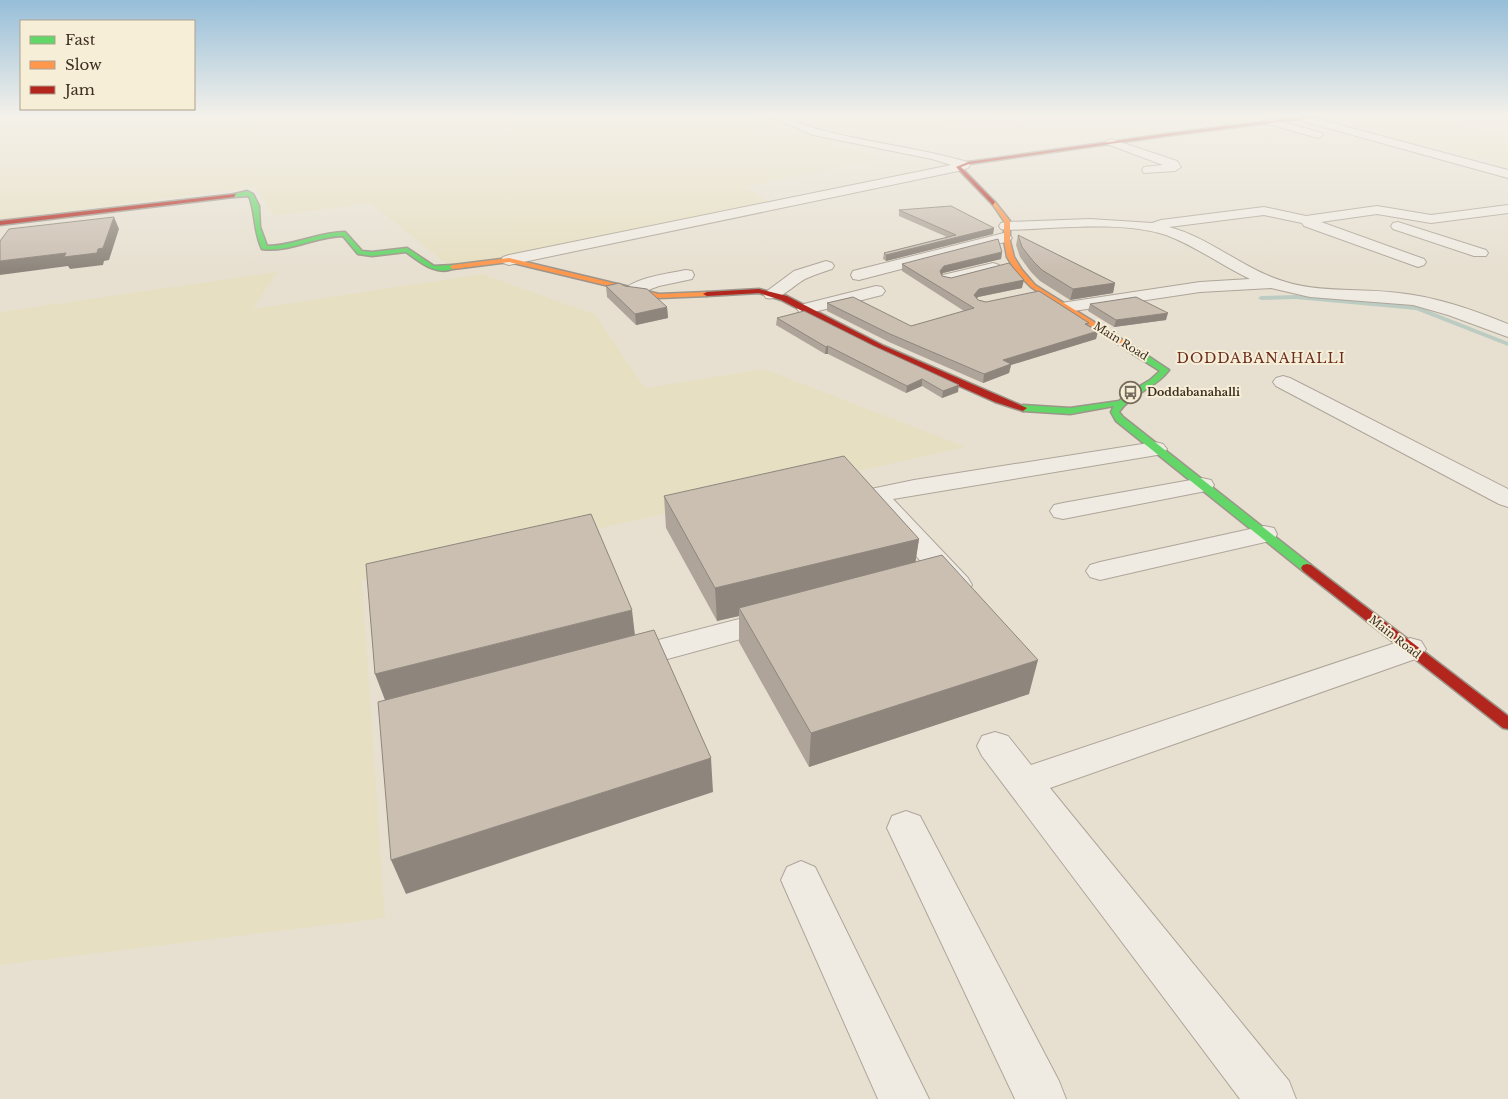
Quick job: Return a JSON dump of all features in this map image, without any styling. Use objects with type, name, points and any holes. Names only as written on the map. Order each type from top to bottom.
[{"type":"street","points":[[0,223],[247,193],[251,195],[256,206],[257,227],[264,248],[280,249],[321,235],[340,233],[345,234],[360,253],[372,254],[407,250],[431,268],[438,269],[509,260],[955,167]]},
{"type":"street","name":"Main Road","points":[[962,167],[999,209],[1007,221],[1005,232],[1015,269],[1041,290],[1165,370],[1158,378],[1130,392],[1118,403],[1115,412],[1119,419],[1508,724]]},
{"type":"street","points":[[1148,170],[1166,167]]},
{"type":"street","points":[[1483,167],[1508,174]]},
{"type":"street","points":[[1299,219],[1312,220],[1386,210],[1431,219],[1508,210]]},
{"type":"street","points":[[1154,228],[1161,224],[1273,212],[1299,219],[1418,262]]},
{"type":"street","points":[[1359,213],[1480,253]]},
{"type":"street","points":[[859,275],[1005,232],[1120,225],[1154,228],[1171,233],[1271,283],[1296,290],[1372,295],[1424,302],[1451,310],[1508,332]]},
{"type":"street","points":[[509,260],[659,296],[752,291],[772,294],[806,309],[880,348],[998,400],[1024,408],[1070,411],[1118,403]]},
{"type":"street","points":[[949,278],[1012,263]]},
{"type":"street","points":[[772,294],[800,275],[826,266]]},
{"type":"street","points":[[632,291],[654,282],[686,275]]},
{"type":"street","points":[[1067,307],[1200,287],[1271,283]]},
{"type":"street","points":[[1022,295],[1041,290]]},
{"type":"street","points":[[806,309],[876,291]]},
{"type":"street","points":[[1283,382],[1508,499]]},
{"type":"street","points":[[972,601],[933,578],[875,495],[1155,448]]},
{"type":"street","points":[[1063,511],[1202,485]]},
{"type":"street","points":[[1100,571],[1264,534]]},
{"type":"street","points":[[603,665],[804,612]]},
{"type":"street","points":[[1024,782],[1410,649]]},
{"type":"street","points":[[995,746],[1270,1099]]},
{"type":"street","points":[[906,828],[1041,1099]]},
{"type":"street","points":[[801,880],[904,1099]]},
{"type":"shaded area","points":[[0,167],[839,167],[746,187],[776,205],[515,256],[448,265],[370,203],[274,216],[256,187],[0,220]]},
{"type":"shaded area","points":[[277,272],[253,309],[482,274],[596,315],[645,388],[764,369],[966,447],[362,581],[385,918],[0,965],[0,312]]},
{"type":"building","points":[[951,206],[994,228],[886,255],[884,253],[956,235],[899,210]]},
{"type":"building","points":[[114,217],[103,248],[98,249],[97,253],[64,257],[66,253],[0,261],[0,241],[9,229]]},
{"type":"building","points":[[1018,235],[1115,283],[1073,289],[1042,270],[1022,247]]},
{"type":"building","points":[[998,239],[1002,252],[944,266],[940,271],[942,276],[951,278],[1009,263],[1024,280],[979,289],[974,295],[978,300],[986,302],[1039,291],[1089,323],[1085,324],[1098,331],[1003,360],[1011,364],[984,374],[890,334],[827,303],[853,297],[911,326],[974,308],[902,264]]},
{"type":"building","points":[[619,283],[625,286],[647,289],[667,307],[635,314],[606,286]]},
{"type":"building","points":[[1136,297],[1168,313],[1116,320],[1090,304]]},
{"type":"building","points":[[804,311],[959,385],[943,391],[922,379],[907,386],[828,346],[826,347],[777,318]]},
{"type":"building","points":[[844,456],[919,539],[715,588],[664,496]]},
{"type":"building","points":[[591,514],[632,610],[375,674],[366,564]]},
{"type":"building","points":[[942,555],[1038,660],[811,733],[739,608]]},
{"type":"building","points":[[654,630],[711,758],[391,860],[378,702]]},
{"type":"waterway","points":[[1261,298],[1296,297],[1417,308],[1508,344]]},
{"type":"traffic: fast","points":[[234,195],[247,193],[251,195],[256,206],[257,227],[264,248],[275,248],[324,236],[345,234],[360,253],[372,254],[407,250],[433,268],[453,267]]},
{"type":"traffic: fast","points":[[1136,352],[1165,370],[1160,377],[1133,393],[1120,404],[1115,412],[1119,419],[1307,568]]},
{"type":"traffic: fast","points":[[1023,408],[1070,411],[1118,403]]},
{"type":"traffic: slow","points":[[993,203],[1007,221],[1008,250],[1014,264],[1025,278],[1033,286],[1136,352]]},
{"type":"traffic: slow","points":[[453,267],[509,260],[659,296],[707,294]]},
{"type":"traffic: jam","points":[[958,167],[993,203]]},
{"type":"traffic: jam","points":[[0,223],[234,195]]},
{"type":"traffic: jam","points":[[707,294],[759,291],[784,298],[881,348],[998,400],[1023,408]]},
{"type":"traffic: jam","points":[[1307,568],[1508,724]]},
{"type":"place","name":"Doddabanahalli","points":[[1131,392]]},
{"type":"district","name":"DODDABANAHALLI","points":[[1261,358]]}]
